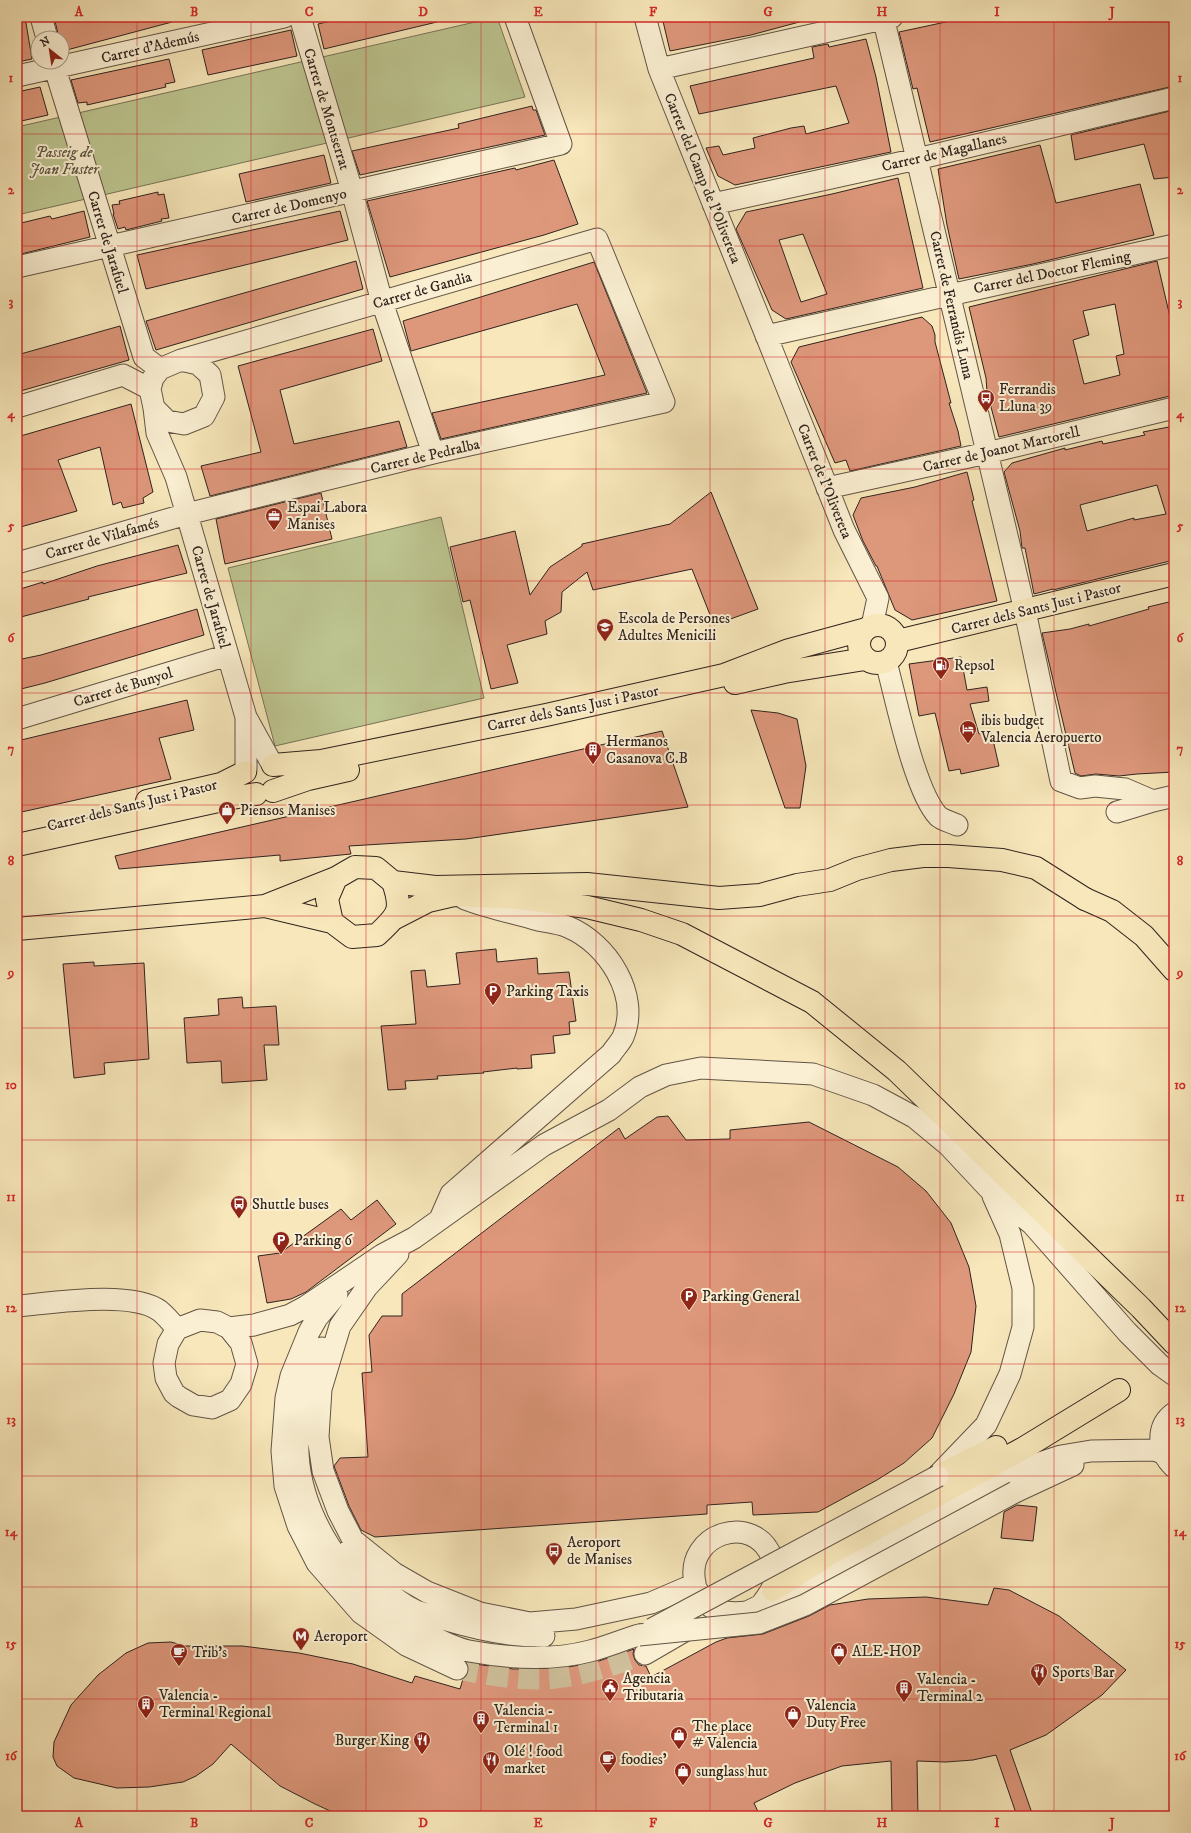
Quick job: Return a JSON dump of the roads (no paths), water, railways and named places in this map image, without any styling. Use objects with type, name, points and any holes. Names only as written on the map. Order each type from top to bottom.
[{"type":"main road","name":"Carrer dels Sants Just i Pastor","points":[[898,641],[1174,574]]},
{"type":"main road","points":[[886,626],[896,635],[898,641],[896,654],[886,662],[875,664],[865,659],[859,644],[862,633],[869,627],[886,626]]},
{"type":"main road","name":"Carrer dels Sants Just i Pastor","points":[[273,764],[321,761],[546,715],[724,675],[789,650],[869,627]]},
{"type":"main road","name":"Carrer dels Sants Just i Pastor","points":[[17,845],[232,798],[265,793],[308,779],[784,672],[865,659]]},
{"type":"main road","points":[[266,761],[273,764],[279,775],[279,781],[265,793],[247,788],[244,778],[246,771],[255,762],[266,761]]},
{"type":"main road","name":"Carrer dels Sants Just i Pastor","points":[[17,833],[221,784],[246,771]]},
{"type":"main road","points":[[393,882],[435,887],[587,884],[719,898],[760,895],[830,880],[857,869],[891,860],[923,856],[972,857],[1002,860],[1036,868],[1085,899],[1112,911],[1144,936],[1174,970]]},
{"type":"main road","points":[[17,929],[265,906],[336,878],[355,867],[376,868],[393,882],[399,900],[395,918]]},
{"type":"main road","points":[[332,922],[327,899],[336,878]]},
{"type":"main road","points":[[265,906],[332,922],[352,937],[377,935],[395,918],[428,901],[454,895],[520,898],[587,907],[641,920],[682,934],[812,1002],[897,1071],[1141,1308],[1174,1343]]},
{"type":"main road","points":[[767,1597],[836,1550],[1024,1448],[1118,1390],[1066,1411],[938,1476]]},
{"type":"street","points":[[41,17],[44,30]]},
{"type":"street","name":"Carrer d'Ademús","points":[[70,62],[284,17]]},
{"type":"street","name":"Carrer de Montserrat","points":[[300,17],[352,191],[382,302],[433,453]]},
{"type":"street","name":"Carrer de Domenyo","points":[[17,267],[561,144],[515,17]]},
{"type":"street","name":"Carrer del Camp de l'Olivereta","points":[[645,17],[659,69],[766,336]]},
{"type":"street","points":[[659,69],[886,18]]},
{"type":"street","name":"Carrer de Ferrandis Luna","points":[[886,18],[917,159],[1025,611],[1061,781],[1080,788],[1095,786],[1125,789],[1153,801]]},
{"type":"street","name":"Carrer d'Ademús","points":[[17,76],[37,70]]},
{"type":"street","name":"Carrer de Jarafuel","points":[[56,70],[144,357],[160,369]]},
{"type":"street","name":"Carrer de Magallanes","points":[[713,204],[917,159],[1174,98]]},
{"type":"street","name":"Carrer de Gandia","points":[[181,360],[597,239],[664,402]]},
{"type":"street","name":"Carrer del Doctor Fleming","points":[[766,336],[949,294],[1173,251]]},
{"type":"street","name":"Carrer de l'Olivereta","points":[[766,336],[844,530],[878,598],[869,627]]},
{"type":"street","name":"Carrer de Gandia","points":[[210,375],[247,341]]},
{"type":"street","points":[[17,407],[123,375],[152,399],[167,421],[184,424],[204,416],[214,397],[210,375],[198,364],[181,360],[160,369],[153,378],[152,399]]},
{"type":"street","name":"Carrer de Jarafuel","points":[[152,399],[157,433],[176,477],[246,717],[273,764]]},
{"type":"street","name":"Carrer de Pedralba","points":[[187,514],[433,453],[664,402]]},
{"type":"street","name":"Carrer de Joanot Martorell","points":[[827,488],[987,454],[1174,408]]},
{"type":"street","name":"Carrer de Jarafuel","points":[[176,477],[176,448],[184,424]]},
{"type":"street","name":"Carrer de Vilafamés","points":[[17,563],[187,514]]},
{"type":"street","name":"Carrer de Bunyol","points":[[17,719],[228,655]]},
{"type":"street","points":[[886,662],[913,762],[925,796],[939,817],[957,825]]},
{"type":"street","name":"Carrer de Jarafuel","points":[[246,717],[246,771]]},
{"type":"street","points":[[1117,812],[1174,796]]},
{"type":"street","points":[[438,1221],[451,1194],[611,1054],[623,1037],[628,1015],[624,986],[613,965],[595,943],[568,927],[481,905],[454,895]]},
{"type":"street","points":[[1119,1450],[1066,1467],[1014,1492],[805,1606],[759,1623],[642,1644],[553,1656],[504,1656],[462,1649],[438,1640],[398,1618],[358,1584],[331,1548],[315,1519],[302,1480],[298,1453],[300,1423],[308,1379],[338,1313],[362,1279],[382,1255],[414,1238],[544,1145],[609,1110],[640,1087],[666,1075],[701,1068],[813,1074],[873,1095],[920,1122],[949,1146],[992,1192],[1032,1224],[1127,1332],[1160,1365],[1174,1375]]},
{"type":"street","points":[[642,1644],[695,1607],[938,1476],[986,1425],[1010,1374],[1022,1327],[1023,1288],[1010,1234],[992,1192]]},
{"type":"street","points":[[230,1328],[254,1325],[290,1315],[362,1279]]},
{"type":"street","points":[[362,1279],[340,1326],[321,1389],[318,1437],[322,1470],[338,1511],[353,1540],[394,1573],[428,1592],[480,1613],[530,1623],[576,1619],[651,1603],[698,1590]]},
{"type":"street","points":[[362,1279],[316,1318],[291,1376],[286,1398],[283,1423],[282,1451],[285,1486],[298,1526],[317,1563],[361,1613],[406,1645],[456,1669]]},
{"type":"street","points":[[17,1306],[108,1299],[135,1301],[153,1321],[173,1336]]},
{"type":"street","points":[[200,1320],[217,1322],[230,1328],[241,1344],[247,1364],[241,1384],[230,1400],[212,1408],[192,1405],[174,1393],[166,1378],[164,1363],[173,1336],[200,1320]]},
{"type":"street","points":[[1168,1460],[1161,1443],[1161,1433],[1164,1424],[1174,1413]]},
{"type":"street","points":[[767,1597],[776,1569],[769,1549],[752,1535],[731,1531],[714,1537],[701,1549],[694,1565],[698,1590],[704,1601],[719,1611],[731,1614],[747,1612],[767,1597],[840,1567],[1015,1471],[1061,1456],[1091,1451],[1154,1450],[1168,1460]]},
{"type":"street","points":[[642,1644],[719,1611]]},
{"type":"tunnel","points":[[457,1669],[510,1678],[550,1679],[595,1670],[645,1654]]},
{"type":"place","name":"Ferrandis Lluna 39","points":[[986,413]]},
{"type":"place","name":"Espai Labora Manises","points":[[274,531]]},
{"type":"place","name":"Escola de Persones Adultes Menicili","points":[[605,642]]},
{"type":"place","name":"Repsol","points":[[941,680]]},
{"type":"place","name":"ibis budget Valencia Aeropuerto","points":[[968,744]]},
{"type":"place","name":"Hermanos Casanova C.B","points":[[593,765]]},
{"type":"place","name":"Piensos Manises","points":[[227,825]]},
{"type":"place","name":"Parking Taxis","points":[[493,1006]]},
{"type":"place","name":"Shuttle buses","points":[[239,1219]]},
{"type":"place","name":"Parking 6","points":[[281,1255]]},
{"type":"place","name":"Parking General","points":[[689,1311]]},
{"type":"place","name":"Aeroport de Manises","points":[[554,1566]]},
{"type":"place","name":"Aeroport","points":[[301,1651]]},
{"type":"place","name":"ALE-HOP","points":[[839,1666]]},
{"type":"place","name":"Trib's","points":[[179,1667]]},
{"type":"place","name":"Sports Bar","points":[[1039,1687]]},
{"type":"place","name":"Agencia Tributaria","points":[[610,1702]]},
{"type":"place","name":"Valencia - Terminal 2","points":[[904,1703]]},
{"type":"place","name":"Valencia - Terminal Regional","points":[[146,1719]]},
{"type":"place","name":"Valencia Duty Free","points":[[793,1729]]},
{"type":"place","name":"Valencia - Terminal 1","points":[[481,1734]]},
{"type":"place","name":"The place # Valencia","points":[[679,1750]]},
{"type":"place","name":"Burger King","points":[[422,1755]]},
{"type":"place","name":"foodies'","points":[[608,1774]]},
{"type":"place","name":"Olé ! food market","points":[[491,1775]]},
{"type":"place","name":"sunglass hut","points":[[683,1786]]},
{"type":"park label","name":"Passeig de Joan Fuster","points":[[64,160]]}]
